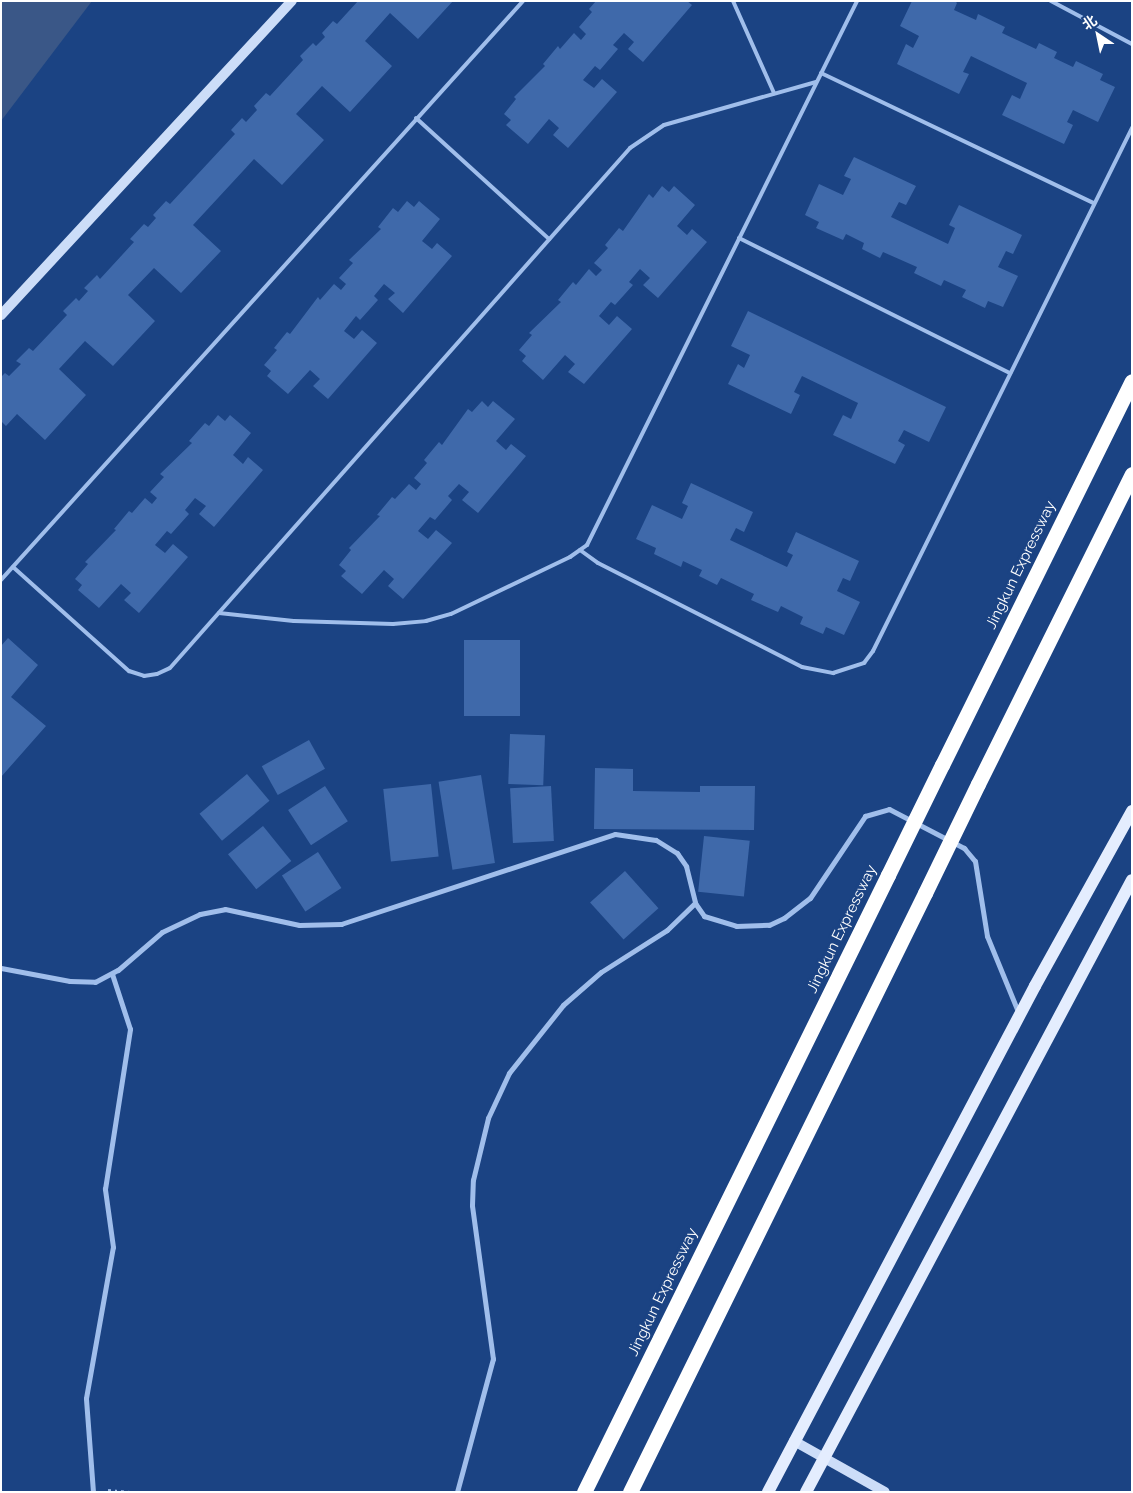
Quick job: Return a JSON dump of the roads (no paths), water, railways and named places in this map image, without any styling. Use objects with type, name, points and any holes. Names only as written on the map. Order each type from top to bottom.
[{"type":"highway","name":"Jingkun Expressway","points":[[584,1492],[1132,381]]},
{"type":"highway","points":[[630,1492],[1132,474]]},
{"type":"main road","points":[[768,1492],[1019,1016],[1132,811]]},
{"type":"main road","points":[[806,1492],[1132,880]]},
{"type":"street","points":[[1,315],[292,1]]},
{"type":"street","points":[[1,968],[70,982],[95,982],[112,974],[162,932],[200,914],[224,909],[299,925],[342,924],[615,834],[656,840],[677,853],[686,866],[695,902],[704,916],[736,926],[777,923],[810,898],[866,816],[889,809],[964,848],[975,861],[987,936],[1019,1016]]},
{"type":"street","points":[[457,1492],[492,1359],[472,1206],[474,1180],[488,1118],[509,1073],[563,1005],[601,972],[666,930],[695,902]]},
{"type":"street","points":[[93,1492],[86,1407],[113,1247],[105,1189],[130,1029],[112,974]]},
{"type":"street","points":[[794,1441],[885,1492]]},
{"type":"lane","points":[[1,580],[523,1]]},
{"type":"lane","points":[[734,1],[774,93]]},
{"type":"lane","points":[[219,613],[294,622],[392,624],[426,621],[451,614],[587,545],[857,1]]},
{"type":"lane","points":[[1051,1],[1132,44]]},
{"type":"lane","points":[[821,73],[1093,204]]},
{"type":"lane","points":[[13,567],[128,671],[144,676],[157,674],[170,668],[549,239],[643,138],[664,125],[816,82]]},
{"type":"lane","points":[[416,118],[549,239]]},
{"type":"lane","points":[[580,550],[598,563],[802,668],[833,673],[849,670],[864,663],[874,650],[1132,128]]},
{"type":"lane","points":[[739,238],[1010,373]]},
{"type":"water","points":[[1,1],[92,1],[1,121]]}]
